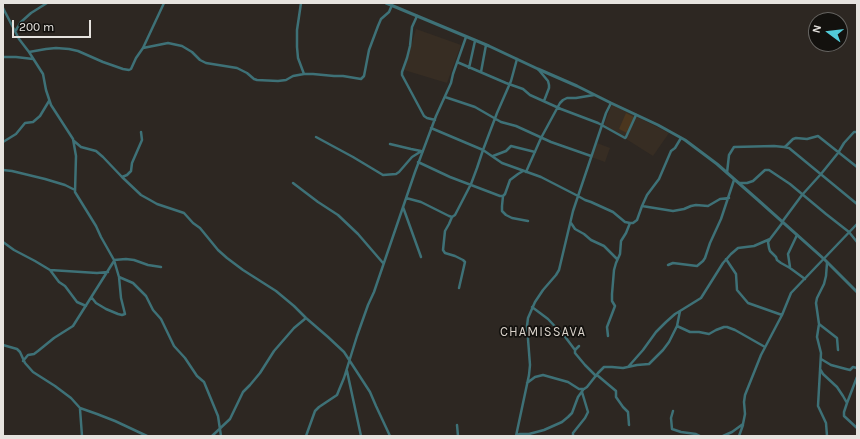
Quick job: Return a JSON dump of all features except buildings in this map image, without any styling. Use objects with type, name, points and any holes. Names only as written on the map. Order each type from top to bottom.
[{"type":"street","points":[[15,31],[21,22],[47,3]]},
{"type":"street","points":[[29,52],[56,48],[69,49],[129,70],[143,48],[164,3]]},
{"type":"street","points":[[301,3],[297,30],[297,47],[298,58],[304,74]]},
{"type":"street","points":[[386,3],[486,45],[577,86],[663,127],[681,138],[702,152],[783,222],[824,259],[857,292]]},
{"type":"street","points":[[143,48],[168,43],[182,46],[192,52],[203,62],[237,68],[247,72],[257,80],[286,80],[293,76],[304,74],[343,76],[361,79],[364,76],[369,50],[378,26],[381,19],[389,12],[392,5]]},
{"type":"street","points":[[3,8],[15,31],[43,74],[49,101],[74,142],[76,156],[76,194],[96,226],[114,261],[119,277],[121,298],[125,312],[124,315],[106,309],[96,303],[92,298]]},
{"type":"street","points":[[416,16],[412,27],[410,46],[402,75],[424,116],[434,120]]},
{"type":"street","points":[[306,436],[315,411],[337,395],[422,150],[451,83],[466,37]]},
{"type":"street","points":[[469,68],[475,41]]},
{"type":"street","points":[[481,72],[486,45]]},
{"type":"street","points":[[3,57],[33,59]]},
{"type":"street","points":[[459,288],[465,262],[455,256],[445,253],[443,250],[445,231],[471,184],[509,84],[516,59]]},
{"type":"street","points":[[457,62],[523,90],[530,95],[557,107],[602,125],[626,138],[636,115]]},
{"type":"street","points":[[538,69],[548,81],[549,85],[544,101]]},
{"type":"street","points":[[528,221],[512,218],[502,211],[503,196],[510,180],[525,171],[562,100],[567,98],[595,95]]},
{"type":"street","points":[[445,97],[475,107],[501,122],[516,126],[541,138],[591,156]]},
{"type":"street","points":[[3,142],[16,134],[25,123],[33,122],[40,116],[49,101]]},
{"type":"street","points":[[516,436],[530,365],[527,321],[532,307],[559,270],[573,211],[591,156],[611,103]]},
{"type":"street","points":[[432,128],[483,150],[502,163],[541,178],[612,212],[626,222],[630,223],[637,220],[648,193],[659,179],[671,151],[675,148],[681,138]]},
{"type":"street","points":[[122,177],[128,175],[131,171],[132,163],[142,140],[141,132]]},
{"type":"street","points":[[805,279],[779,262],[770,251],[768,242],[802,195],[821,174],[844,143],[857,132]]},
{"type":"street","points":[[785,147],[793,139],[807,139],[818,136],[857,167]]},
{"type":"street","points":[[316,137],[383,175],[396,174],[412,157],[422,150]]},
{"type":"street","points":[[74,142],[81,147],[96,151],[104,157],[122,177],[142,195],[157,204],[184,213],[200,228],[218,250],[227,258],[276,291],[344,352],[370,392],[390,436]]},
{"type":"street","points":[[390,144],[422,150]]},
{"type":"street","points":[[493,156],[506,151],[511,146],[534,152]]},
{"type":"street","points":[[727,174],[728,157],[734,147],[785,147],[857,204]]},
{"type":"street","points":[[418,162],[450,177],[503,196]]},
{"type":"street","points":[[738,183],[753,181],[768,169],[790,184],[849,232],[857,242]]},
{"type":"street","points":[[3,170],[64,185],[75,190]]},
{"type":"street","points":[[668,265],[673,263],[699,266],[705,258],[729,198],[734,180]]},
{"type":"street","points":[[293,184],[338,216],[358,234],[384,263]]},
{"type":"street","points":[[406,198],[421,202],[452,217]]},
{"type":"street","points":[[642,206],[673,211],[691,206],[708,206],[720,199],[729,198]]},
{"type":"street","points":[[403,207],[421,257]]},
{"type":"street","points":[[571,222],[575,229],[604,246],[617,259]]},
{"type":"street","points":[[608,336],[607,327],[615,306],[612,301],[614,270],[620,254],[621,241],[630,223]]},
{"type":"street","points":[[740,436],[743,424],[744,398],[765,347],[782,315],[791,293],[857,224]]},
{"type":"street","points":[[790,268],[790,259],[788,254],[797,235]]},
{"type":"street","points":[[628,368],[656,332],[666,322],[675,314],[701,298],[726,259],[736,249],[754,246],[770,239]]},
{"type":"street","points":[[3,242],[14,250],[50,270],[77,302],[86,306]]},
{"type":"street","points":[[114,261],[126,259],[134,260],[148,265],[161,267]]},
{"type":"street","points":[[726,259],[736,274],[737,290],[748,303],[782,315]]},
{"type":"street","points":[[23,360],[28,355],[34,354],[54,338],[73,326],[114,261]]},
{"type":"street","points":[[827,263],[824,284],[816,303],[819,324],[817,337],[821,358],[818,406],[826,423],[827,436]]},
{"type":"street","points":[[50,270],[97,273],[108,272]]},
{"type":"street","points":[[119,277],[133,283],[146,296],[153,310],[161,319],[174,346],[185,358],[197,376],[204,382],[218,416],[221,436]]},
{"type":"street","points":[[532,307],[548,318],[569,341],[580,360],[616,391],[616,397],[622,407],[628,412],[629,426]]},
{"type":"street","points":[[516,436],[544,430],[562,422],[572,413],[582,390],[587,387],[596,375],[605,367],[628,368],[637,365],[649,364],[667,346],[673,336],[680,311]]},
{"type":"street","points":[[212,436],[230,419],[243,392],[260,373],[274,351],[290,332],[306,318]]},
{"type":"street","points":[[819,324],[837,338],[838,350]]},
{"type":"street","points":[[676,326],[690,332],[709,334],[724,327],[731,328],[765,347]]},
{"type":"street","points":[[3,345],[17,349],[23,360],[33,372],[63,392],[80,408],[115,421],[147,436]]},
{"type":"street","points":[[575,350],[579,346]]},
{"type":"street","points":[[821,358],[831,365],[850,370],[853,367],[857,368]]},
{"type":"street","points":[[347,368],[347,374],[361,436]]},
{"type":"street","points":[[820,368],[823,374],[840,390],[847,404]]},
{"type":"street","points":[[527,383],[535,377],[543,375],[568,382],[582,390],[588,412],[573,436]]},
{"type":"street","points":[[857,377],[844,412],[844,416],[857,428]]},
{"type":"street","points":[[80,408],[82,436]]},
{"type":"street","points":[[673,411],[671,418],[672,429],[700,436]]},
{"type":"street","points":[[723,436],[732,432],[743,424]]},
{"type":"street","points":[[457,425],[458,436]]},
{"type":"street","points":[[387,436],[388,431]]},
{"type":"shaded area","points":[[416,29],[461,45],[447,83],[404,70]]},
{"type":"shaded area","points":[[612,104],[669,133],[653,156],[604,125]]},
{"type":"shaded area","points":[[626,113],[634,117],[627,133],[619,129]]},
{"type":"shaded area","points":[[597,143],[610,148],[605,162],[591,157]]},
{"type":"district","name":"CHAMISSAVA","points":[[543,332]]}]
